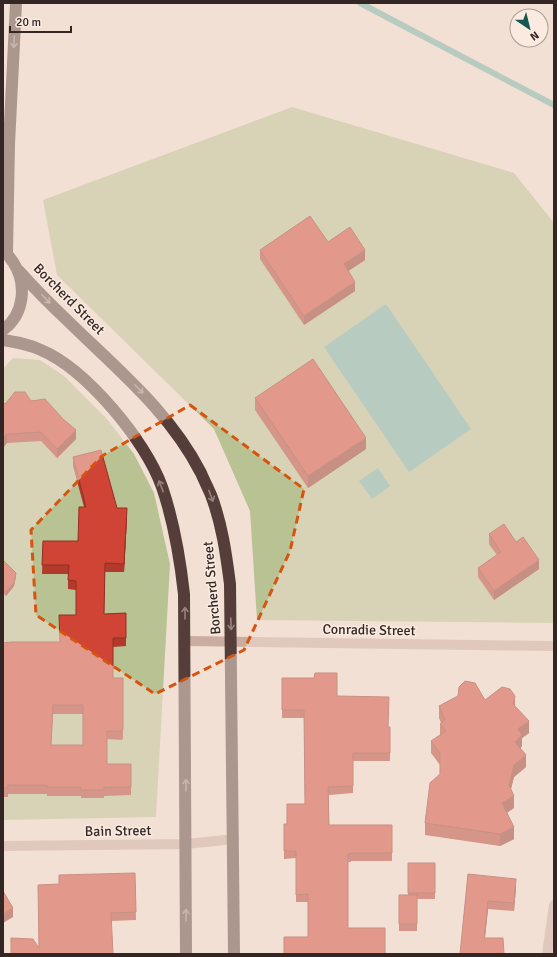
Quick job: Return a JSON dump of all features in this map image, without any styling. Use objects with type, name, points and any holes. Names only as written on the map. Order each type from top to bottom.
[{"type":"highway","points":[[3,330],[14,319],[22,296],[22,283],[19,271],[5,251],[16,3]]},
{"type":"highway","name":"Borcherd Street","points":[[19,271],[69,323],[141,390],[172,426],[196,464],[211,494],[222,531],[230,584],[234,839],[234,954]]},
{"type":"highway","name":"Borcherd Street","points":[[3,340],[41,349],[54,356],[86,381],[118,414],[134,435],[162,486],[177,539],[184,594],[186,954]]},
{"type":"street","name":"Conradie Street","points":[[185,641],[231,643],[554,646]]},
{"type":"street","name":"Bain Street","points":[[3,846],[186,844],[234,839]]},
{"type":"street","points":[[547,954],[552,933],[554,905]]},
{"type":"highlighted area","points":[[190,405],[304,489],[290,551],[244,650],[155,694],[36,615],[31,530],[102,456]]},
{"type":"green space","points":[[292,107],[514,173],[554,223],[554,623],[257,620],[250,511],[214,429],[57,275],[43,200]]},
{"type":"green space","points":[[13,358],[40,360],[64,376],[107,419],[134,454],[154,493],[170,564],[156,817],[3,820],[3,369]]},
{"type":"water","points":[[386,304],[471,429],[409,472],[324,347]]},
{"type":"water","points":[[378,468],[390,486],[372,499],[359,481]]},
{"type":"building","points":[[310,216],[328,242],[350,227],[365,250],[344,264],[355,282],[304,316],[260,250]]},
{"type":"building","points":[[313,359],[366,438],[308,476],[255,398]]},
{"type":"building","points":[[15,392],[25,392],[31,401],[45,399],[63,419],[76,430],[57,449],[41,432],[7,434],[3,438],[3,404],[6,403]]},
{"type":"building","points":[[101,450],[117,508],[127,508],[124,564],[105,563],[104,614],[126,613],[126,638],[113,638],[113,678],[123,678],[123,729],[122,731],[107,731],[107,764],[131,764],[131,787],[104,787],[104,790],[81,790],[81,787],[8,785],[8,788],[3,788],[3,643],[60,642],[59,615],[76,615],[76,581],[68,580],[69,565],[42,565],[43,541],[78,541],[79,507],[86,507],[73,457]],"holes":[[[53,705],[83,705],[83,745],[51,745]]]},
{"type":"building","points":[[504,524],[516,542],[523,537],[539,560],[494,591],[478,568],[501,552],[489,534]]},
{"type":"building","points":[[4,561],[16,573],[14,583],[6,592],[3,590]]},
{"type":"building","points":[[315,673],[337,673],[337,696],[389,697],[388,727],[390,727],[390,753],[353,753],[353,786],[328,787],[329,825],[392,825],[392,853],[348,854],[348,928],[385,928],[385,954],[284,954],[284,937],[308,937],[308,894],[296,895],[296,851],[284,851],[284,824],[287,824],[287,804],[305,804],[304,710],[282,710],[282,678],[314,678]]},
{"type":"building","points":[[465,681],[475,683],[485,700],[502,687],[510,689],[515,696],[513,704],[529,721],[518,729],[522,735],[515,742],[526,755],[514,765],[509,785],[514,796],[502,803],[514,827],[500,834],[425,823],[430,783],[440,774],[440,753],[431,741],[446,731],[440,724],[445,720],[439,706],[458,696],[459,687]]},
{"type":"building","points":[[408,863],[435,863],[435,893],[408,893]]},
{"type":"building","points":[[135,873],[136,912],[111,913],[113,954],[11,954],[11,938],[33,939],[39,948],[38,885],[59,884],[59,875]]},
{"type":"building","points":[[468,874],[516,879],[514,903],[488,901],[484,938],[503,938],[504,954],[460,954]]},
{"type":"building","points":[[3,891],[13,908],[3,914]]},
{"type":"building","points":[[399,895],[417,895],[417,924],[399,924]]},
{"type":"waterway","points":[[360,3],[554,105]]}]
